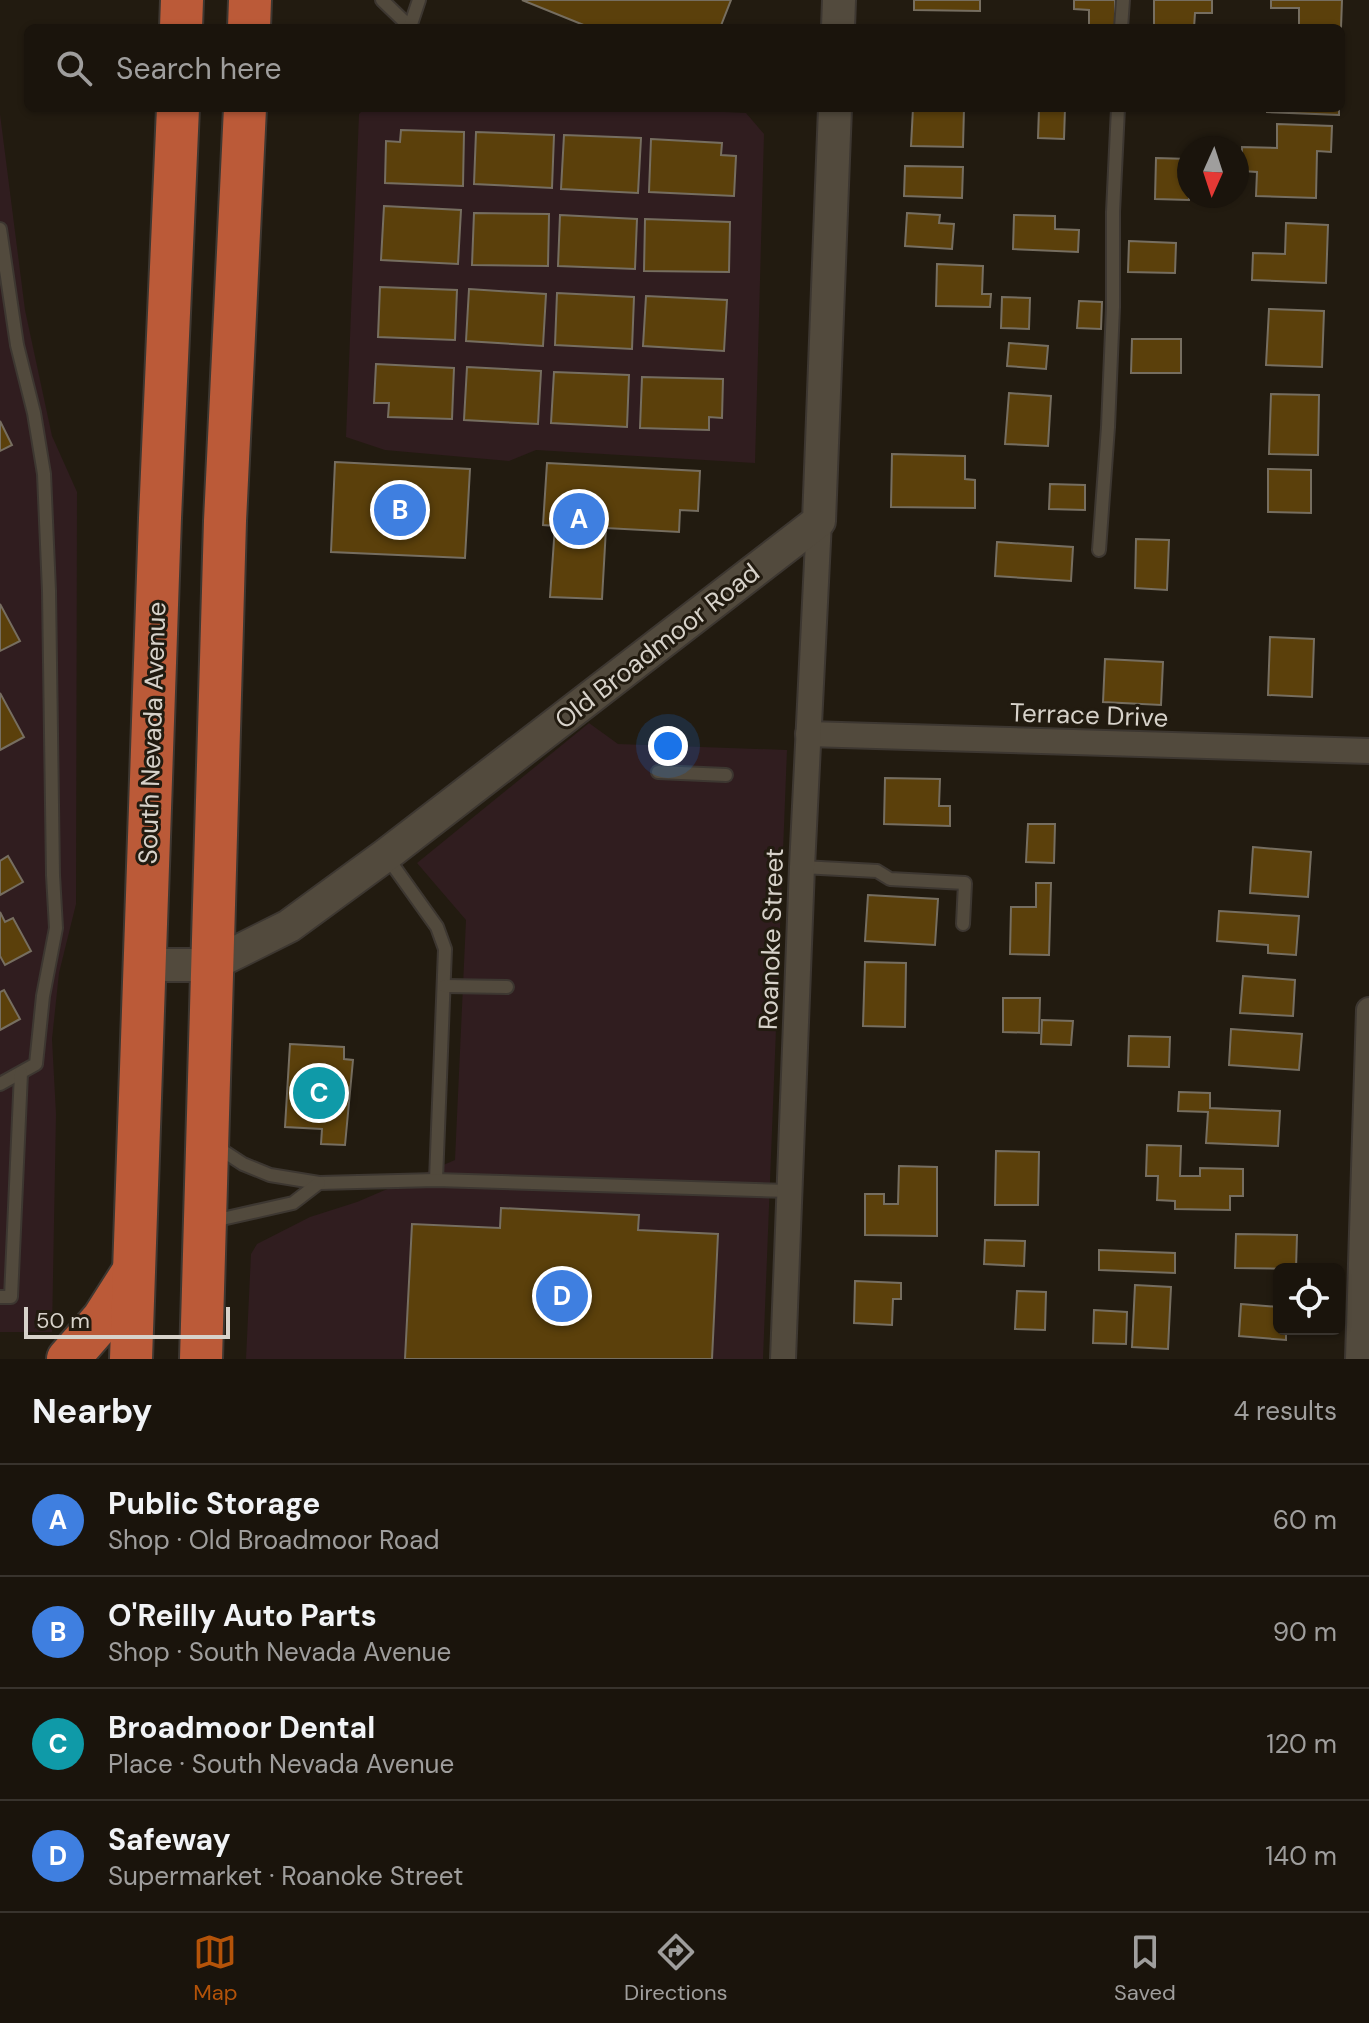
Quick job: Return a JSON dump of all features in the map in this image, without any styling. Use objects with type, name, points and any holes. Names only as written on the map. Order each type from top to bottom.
[{"type":"highway","points":[[181,24],[182,0]]},
{"type":"highway","points":[[249,24],[250,0]]},
{"type":"highway","name":"South Nevada Avenue","points":[[131,1359],[178,112]]},
{"type":"highway","points":[[201,1359],[225,521],[245,112]]},
{"type":"highway","points":[[206,1223],[221,1359]]},
{"type":"highway","points":[[68,1359],[103,1319],[134,1271]]},
{"type":"street","points":[[838,24],[839,0]]},
{"type":"street","points":[[819,521],[835,112]]},
{"type":"street","name":"Old Broadmoor Road","points":[[144,965],[211,965],[289,926],[386,855],[819,521]]},
{"type":"street","name":"Roanoke Street","points":[[783,1359],[819,521]]},
{"type":"street","name":"Terrace Drive","points":[[808,734],[1369,751]]},
{"type":"street","points":[[1358,1359],[1369,1010]]},
{"type":"lane","points":[[382,0],[408,24]]},
{"type":"lane","points":[[412,24],[419,0]]},
{"type":"lane","points":[[1121,24],[1123,0]]},
{"type":"lane","points":[[1099,550],[1108,427],[1118,112]]},
{"type":"lane","points":[[0,229],[17,345],[34,413],[44,474],[56,928],[43,996],[36,1064],[0,1084]]},
{"type":"lane","points":[[658,772],[726,775]]},
{"type":"lane","points":[[386,855],[437,927],[445,949],[436,1180]]},
{"type":"lane","points":[[802,867],[877,871],[890,879],[965,883],[963,924]]},
{"type":"lane","points":[[445,986],[507,987]]},
{"type":"lane","points":[[5,1297],[21,1073]]},
{"type":"lane","points":[[206,1139],[257,1170],[319,1183],[436,1180],[789,1191]]},
{"type":"lane","points":[[206,1223],[293,1203],[319,1183]]},
{"type":"shaded area","points":[[746,113],[764,134],[755,463],[536,450],[509,461],[385,450],[346,437],[359,114]]},
{"type":"shaded area","points":[[0,114],[25,310],[52,436],[77,492],[76,904],[59,973],[52,1039],[56,1114],[52,1332],[0,1332]]},
{"type":"shaded area","points":[[589,723],[618,744],[787,750],[763,1359],[246,1359],[251,1254],[257,1244],[310,1217],[357,1202],[455,1160],[466,920],[417,863]]},
{"type":"building","points":[[522,0],[731,0],[722,24],[581,24]]},
{"type":"building","points":[[914,0],[980,0],[980,11],[914,10]]},
{"type":"building","points":[[1074,0],[1115,0],[1115,24],[1089,24],[1089,10],[1074,9]]},
{"type":"building","points":[[1154,0],[1212,0],[1212,13],[1195,13],[1194,24],[1154,24]]},
{"type":"building","points":[[1271,0],[1342,0],[1341,24],[1299,24],[1299,8],[1271,8]]},
{"type":"building","points":[[913,112],[964,112],[963,147],[911,146]]},
{"type":"building","points":[[1039,112],[1065,112],[1064,139],[1038,138]]},
{"type":"building","points":[[1267,112],[1339,112],[1339,115]]},
{"type":"building","points":[[1277,124],[1332,126],[1331,152],[1317,151],[1316,198],[1256,196],[1257,172],[1249,171],[1249,147],[1277,148]]},
{"type":"building","points":[[401,130],[464,132],[463,186],[385,183],[386,141],[400,142]]},
{"type":"building","points":[[476,132],[554,135],[552,188],[474,184]]},
{"type":"building","points":[[564,135],[641,138],[638,193],[561,189]]},
{"type":"building","points":[[651,139],[722,143],[721,155],[736,156],[734,196],[649,192]]},
{"type":"building","points":[[1156,158],[1177,159],[1177,200],[1155,199]]},
{"type":"building","points":[[905,166],[963,167],[962,198],[904,196]]},
{"type":"building","points":[[384,206],[461,210],[458,264],[381,260]]},
{"type":"building","points":[[474,213],[549,214],[548,266],[472,265]]},
{"type":"building","points":[[907,213],[940,215],[939,223],[954,224],[952,249],[905,246]]},
{"type":"building","points":[[560,215],[637,219],[635,269],[558,266]]},
{"type":"building","points":[[1014,215],[1055,216],[1055,229],[1079,230],[1078,252],[1013,249]]},
{"type":"building","points":[[645,219],[730,222],[729,272],[644,271]]},
{"type":"building","points":[[1286,223],[1328,225],[1326,283],[1252,280],[1253,253],[1285,254]]},
{"type":"building","points":[[1129,241],[1176,243],[1175,273],[1128,272]]},
{"type":"building","points":[[937,264],[983,266],[982,294],[991,294],[990,307],[936,306]]},
{"type":"building","points":[[380,287],[457,290],[455,340],[378,337]]},
{"type":"building","points":[[469,289],[546,294],[543,346],[466,341]]},
{"type":"building","points":[[557,293],[634,297],[632,349],[555,345]]},
{"type":"building","points":[[646,296],[727,300],[724,351],[643,346]]},
{"type":"building","points":[[1002,297],[1030,298],[1029,329],[1001,328]]},
{"type":"building","points":[[1079,301],[1102,302],[1101,329],[1077,328]]},
{"type":"building","points":[[1269,309],[1324,311],[1322,367],[1266,365]]},
{"type":"building","points":[[1132,339],[1181,339],[1181,373],[1131,373]]},
{"type":"building","points":[[1009,343],[1048,346],[1046,369],[1007,366]]},
{"type":"building","points":[[376,364],[454,368],[452,419],[388,417],[389,403],[374,403]]},
{"type":"building","points":[[467,367],[541,371],[538,424],[464,420]]},
{"type":"building","points":[[554,372],[629,375],[627,427],[551,423]]},
{"type":"building","points":[[642,377],[723,379],[722,418],[709,417],[709,430],[640,428]]},
{"type":"building","points":[[1009,393],[1051,396],[1048,446],[1005,444]]},
{"type":"building","points":[[1271,394],[1319,395],[1318,455],[1269,454]]},
{"type":"building","points":[[0,421],[12,445],[0,451]]},
{"type":"building","points":[[892,454],[965,456],[965,479],[975,480],[975,508],[891,507]]},
{"type":"building","points":[[335,462],[470,469],[465,558],[331,552]]},
{"type":"building","points":[[547,463],[700,471],[698,511],[680,510],[679,532],[606,528],[602,599],[550,597],[555,526],[543,525]]},
{"type":"building","points":[[1268,469],[1311,470],[1311,513],[1268,512]]},
{"type":"building","points":[[1050,484],[1085,485],[1085,510],[1049,509]]},
{"type":"building","points":[[1136,539],[1169,540],[1167,590],[1135,588]]},
{"type":"building","points":[[997,542],[1073,547],[1071,581],[995,576]]},
{"type":"building","points":[[0,604],[20,641],[0,651]]},
{"type":"building","points":[[1270,637],[1314,639],[1312,697],[1268,695]]},
{"type":"building","points":[[1105,659],[1163,662],[1161,705],[1103,702]]},
{"type":"building","points":[[0,693],[24,737],[0,750]]},
{"type":"building","points":[[885,778],[940,779],[939,806],[950,806],[950,826],[884,824]]},
{"type":"building","points":[[1028,824],[1055,824],[1054,863],[1026,862]]},
{"type":"building","points":[[1253,847],[1311,852],[1308,897],[1250,893]]},
{"type":"building","points":[[8,856],[23,882],[0,895],[0,861]]},
{"type":"building","points":[[1036,883],[1051,883],[1049,955],[1010,954],[1011,907],[1036,907]]},
{"type":"building","points":[[868,895],[938,899],[935,945],[865,941]]},
{"type":"building","points":[[1219,911],[1299,916],[1296,955],[1268,953],[1268,945],[1217,941]]},
{"type":"building","points":[[0,912],[5,922],[13,918],[31,951],[5,965],[0,956]]},
{"type":"building","points":[[865,962],[906,963],[905,1027],[863,1026]]},
{"type":"building","points":[[1243,976],[1295,980],[1293,1016],[1240,1013]]},
{"type":"building","points":[[4,990],[20,1019],[0,1030],[0,992]]},
{"type":"building","points":[[1003,998],[1040,998],[1039,1033],[1003,1032]]},
{"type":"building","points":[[1042,1020],[1073,1021],[1071,1045],[1041,1044]]},
{"type":"building","points":[[1231,1029],[1302,1034],[1299,1070],[1229,1065]]},
{"type":"building","points":[[1129,1036],[1170,1037],[1169,1067],[1128,1066]]},
{"type":"building","points":[[290,1044],[344,1047],[344,1059],[353,1060],[345,1145],[321,1144],[322,1129],[285,1127]]},
{"type":"building","points":[[1179,1092],[1210,1093],[1210,1108],[1280,1111],[1278,1146],[1206,1143],[1208,1112],[1178,1111]]},
{"type":"building","points":[[1147,1145],[1181,1146],[1180,1176],[1200,1176],[1200,1168],[1243,1169],[1243,1196],[1230,1196],[1230,1210],[1175,1209],[1175,1201],[1157,1200],[1158,1176],[1146,1176]]},
{"type":"building","points":[[996,1151],[1039,1152],[1038,1205],[995,1205]]},
{"type":"building","points":[[899,1166],[937,1167],[937,1236],[865,1235],[865,1194],[884,1194],[884,1204],[898,1204]]},
{"type":"building","points":[[501,1208],[639,1215],[638,1230],[718,1234],[712,1359],[405,1359],[412,1224],[500,1228]]},
{"type":"building","points":[[1236,1234],[1297,1235],[1296,1263],[1273,1263],[1273,1269],[1235,1268]]},
{"type":"building","points":[[985,1240],[1025,1241],[1024,1266],[984,1264]]},
{"type":"building","points":[[1099,1250],[1175,1253],[1175,1273],[1099,1270]]},
{"type":"building","points":[[855,1281],[901,1283],[901,1299],[893,1299],[892,1325],[854,1323]]},
{"type":"building","points":[[1135,1285],[1171,1287],[1168,1349],[1132,1347]]},
{"type":"building","points":[[1017,1291],[1046,1292],[1045,1330],[1015,1329]]},
{"type":"building","points":[[1241,1304],[1273,1307],[1273,1335],[1286,1335],[1286,1340],[1239,1336]]},
{"type":"building","points":[[1094,1310],[1127,1312],[1126,1344],[1093,1343]]},
{"type":"place","name":"O'Reilly Auto Parts","points":[[400,510]]},
{"type":"place","name":"Public Storage","points":[[579,519]]},
{"type":"place","name":"Broadmoor Dental","points":[[319,1093]]},
{"type":"place","name":"Safeway","points":[[562,1296]]}]
